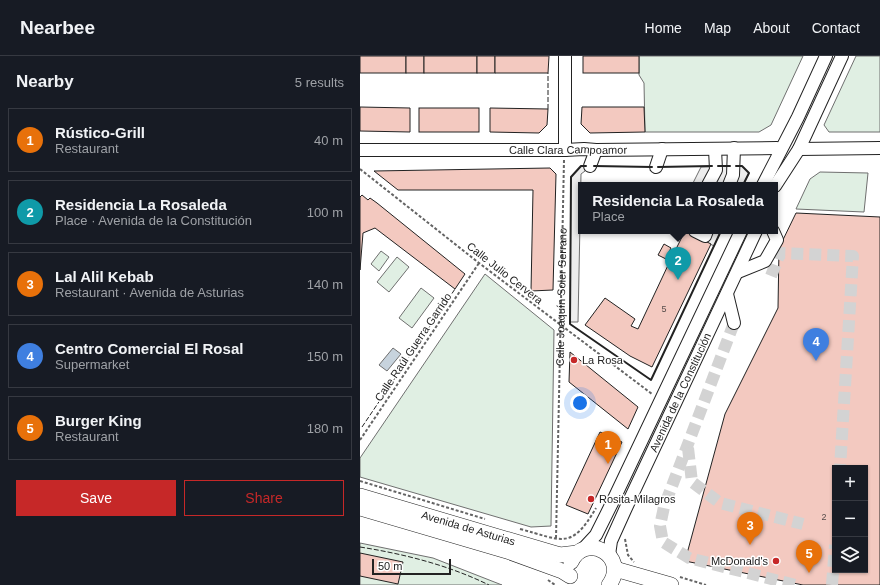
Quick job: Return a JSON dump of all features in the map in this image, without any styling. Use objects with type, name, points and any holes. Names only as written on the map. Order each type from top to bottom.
[{"type":"main road","name":"Avenida de Asturias","points":[[360,496],[560,555],[597,548],[608,555]]},
{"type":"main road","name":"Avenida de Asturias","points":[[360,508],[507,551],[562,571],[572,581]]},
{"type":"main road","points":[[572,581],[570,564],[580,551]]},
{"type":"main road","points":[[608,555],[615,569],[611,585]]},
{"type":"main road","points":[[615,569],[674,581]]},
{"type":"street","points":[[565,56],[565,150]]},
{"type":"street","points":[[764,182],[777,148],[817,56]]},
{"type":"street","points":[[765,182],[798,117],[826,56]]},
{"type":"street","points":[[777,182],[835,56]]},
{"type":"street","points":[[778,182],[799,149],[842,56]]},
{"type":"street","points":[[730,182],[733,175],[734,148]]},
{"type":"street","name":"Calle Clara Campoamor","points":[[360,150],[777,148]]},
{"type":"street","points":[[799,149],[880,148]]},
{"type":"street","points":[[656,167],[662,149]]},
{"type":"street","points":[[710,182],[716,170],[715,149]]},
{"type":"street","points":[[590,166],[596,150]]},
{"type":"street","name":"Avenida de la Constitución","points":[[580,551],[596,535],[739,234]]},
{"type":"street","name":"Avenida de la Constitución","points":[[608,555],[611,541],[625,510],[728,294],[755,234]]},
{"type":"street","points":[[738,272],[765,261],[777,240],[774,234]]},
{"type":"street","points":[[728,294],[734,322]]},
{"type":"path","name":"Calle Joaquín Soler Serrano","points":[[556,538],[565,150]]},
{"type":"path","name":"Calle Julio Cervera","points":[[360,169],[479,264],[661,400]]},
{"type":"path","name":"Calle Raúl Guerra Garrido","points":[[360,440],[479,264]]},
{"type":"path","points":[[360,481],[486,519]]},
{"type":"path","points":[[514,527],[564,540],[574,536],[583,529],[599,502],[606,500],[612,503]]},
{"type":"path","points":[[625,535],[625,547],[628,554],[639,564]]},
{"type":"path","points":[[674,581],[706,585]]},
{"type":"green space","points":[[639,56],[803,56],[771,125],[759,132],[645,132],[644,83],[639,75]]},
{"type":"green space","points":[[856,56],[880,56],[880,132],[829,132],[824,125]]},
{"type":"green space","points":[[820,172],[868,173],[864,212],[796,209],[810,179]]},
{"type":"green space","points":[[381,251],[389,257],[379,271],[371,264]]},
{"type":"green space","points":[[397,257],[409,267],[389,292],[377,282]]},
{"type":"green space","points":[[485,274],[554,330],[551,526],[531,527],[360,477],[360,458]]},
{"type":"green space","points":[[421,288],[434,298],[412,328],[399,318]]},
{"type":"green space","points":[[360,543],[433,558],[502,585],[360,585]]},
{"type":"shaded area","points":[[581,166],[586,166],[585,171],[581,174],[581,182],[578,182],[578,234],[580,234],[578,322],[570,322],[571,177]]},
{"type":"shaded area","points":[[742,166],[749,173],[744,182],[694,182],[701,167]]},
{"type":"shaded area","points":[[690,234],[720,234],[714,246]]},
{"type":"shaded area","points":[[393,348],[401,354],[387,371],[379,365]]},
{"type":"building","points":[[360,56],[406,56],[406,73],[360,73]]},
{"type":"building","points":[[406,56],[424,56],[424,73],[406,73]]},
{"type":"building","points":[[424,56],[477,56],[477,73],[424,73]]},
{"type":"building","points":[[477,56],[495,56],[495,73],[477,73]]},
{"type":"building","points":[[495,56],[549,56],[548,73],[495,73]]},
{"type":"building","points":[[583,56],[639,56],[639,73],[583,73]]},
{"type":"building","points":[[360,107],[410,108],[410,132],[360,131]]},
{"type":"building","points":[[582,107],[644,107],[645,132],[590,133],[581,124]]},
{"type":"building","points":[[419,108],[479,108],[479,132],[419,132]]},
{"type":"building","points":[[490,108],[548,109],[547,125],[539,133],[490,132]]},
{"type":"building","points":[[550,168],[556,174],[553,290],[531,291],[533,190],[398,190],[374,171]]},
{"type":"building","points":[[362,195],[368,200],[370,198],[377,203],[465,274],[455,289],[375,228],[363,233],[360,270],[360,197]]},
{"type":"building","points":[[796,213],[880,217],[880,585],[803,585],[685,561],[725,414],[778,308],[779,248]]},
{"type":"building","points":[[680,234],[691,234],[711,244],[652,367],[630,356],[585,325],[605,298],[635,319],[631,326],[638,329],[670,261],[658,255],[664,244],[671,248],[668,254],[672,257],[683,235]]},
{"type":"building","points":[[570,352],[638,407],[628,429],[569,382]]},
{"type":"building","points":[[600,432],[622,442],[588,514],[566,505]]},
{"type":"building","points":[[360,553],[403,562],[398,584],[360,576]]},
{"type":"tunnel","points":[[771,276],[780,253],[853,256],[840,465]]},
{"type":"tunnel","points":[[734,323],[664,507],[660,526],[663,542],[689,558],[795,585]]},
{"type":"tunnel","points":[[688,448],[692,482],[720,503],[803,524]]},
{"type":"tunnel","points":[[832,585],[833,573]]},
{"type":"fence","points":[[548,73],[548,109]]},
{"type":"fence","points":[[362,427],[455,289]]},
{"type":"fence","points":[[360,547],[426,561],[489,585]]},
{"type":"wall","points":[[586,166],[581,166],[571,177],[570,324],[651,380],[720,234]]},
{"type":"wall","points":[[594,166],[652,167]]},
{"type":"wall","points":[[658,167],[712,166]]},
{"type":"wall","points":[[718,166],[730,166]]},
{"type":"wall","points":[[736,166],[742,166],[749,173],[744,182]]},
{"type":"place","name":"Residencia La Rosaleda","points":[[678,280]]},
{"type":"place","name":"La Rosa","points":[[574,360]]},
{"type":"place","name":"Centro Comercial El Rosal","points":[[816,361]]},
{"type":"place","name":"Rústico-Grill","points":[[608,464]]},
{"type":"place","name":"Rosita-Milagros","points":[[591,499]]},
{"type":"place","name":"Lal Alil Kebab","points":[[750,545]]},
{"type":"place","name":"McDonald's","points":[[776,561]]},
{"type":"place","name":"Burger King","points":[[809,573]]}]
